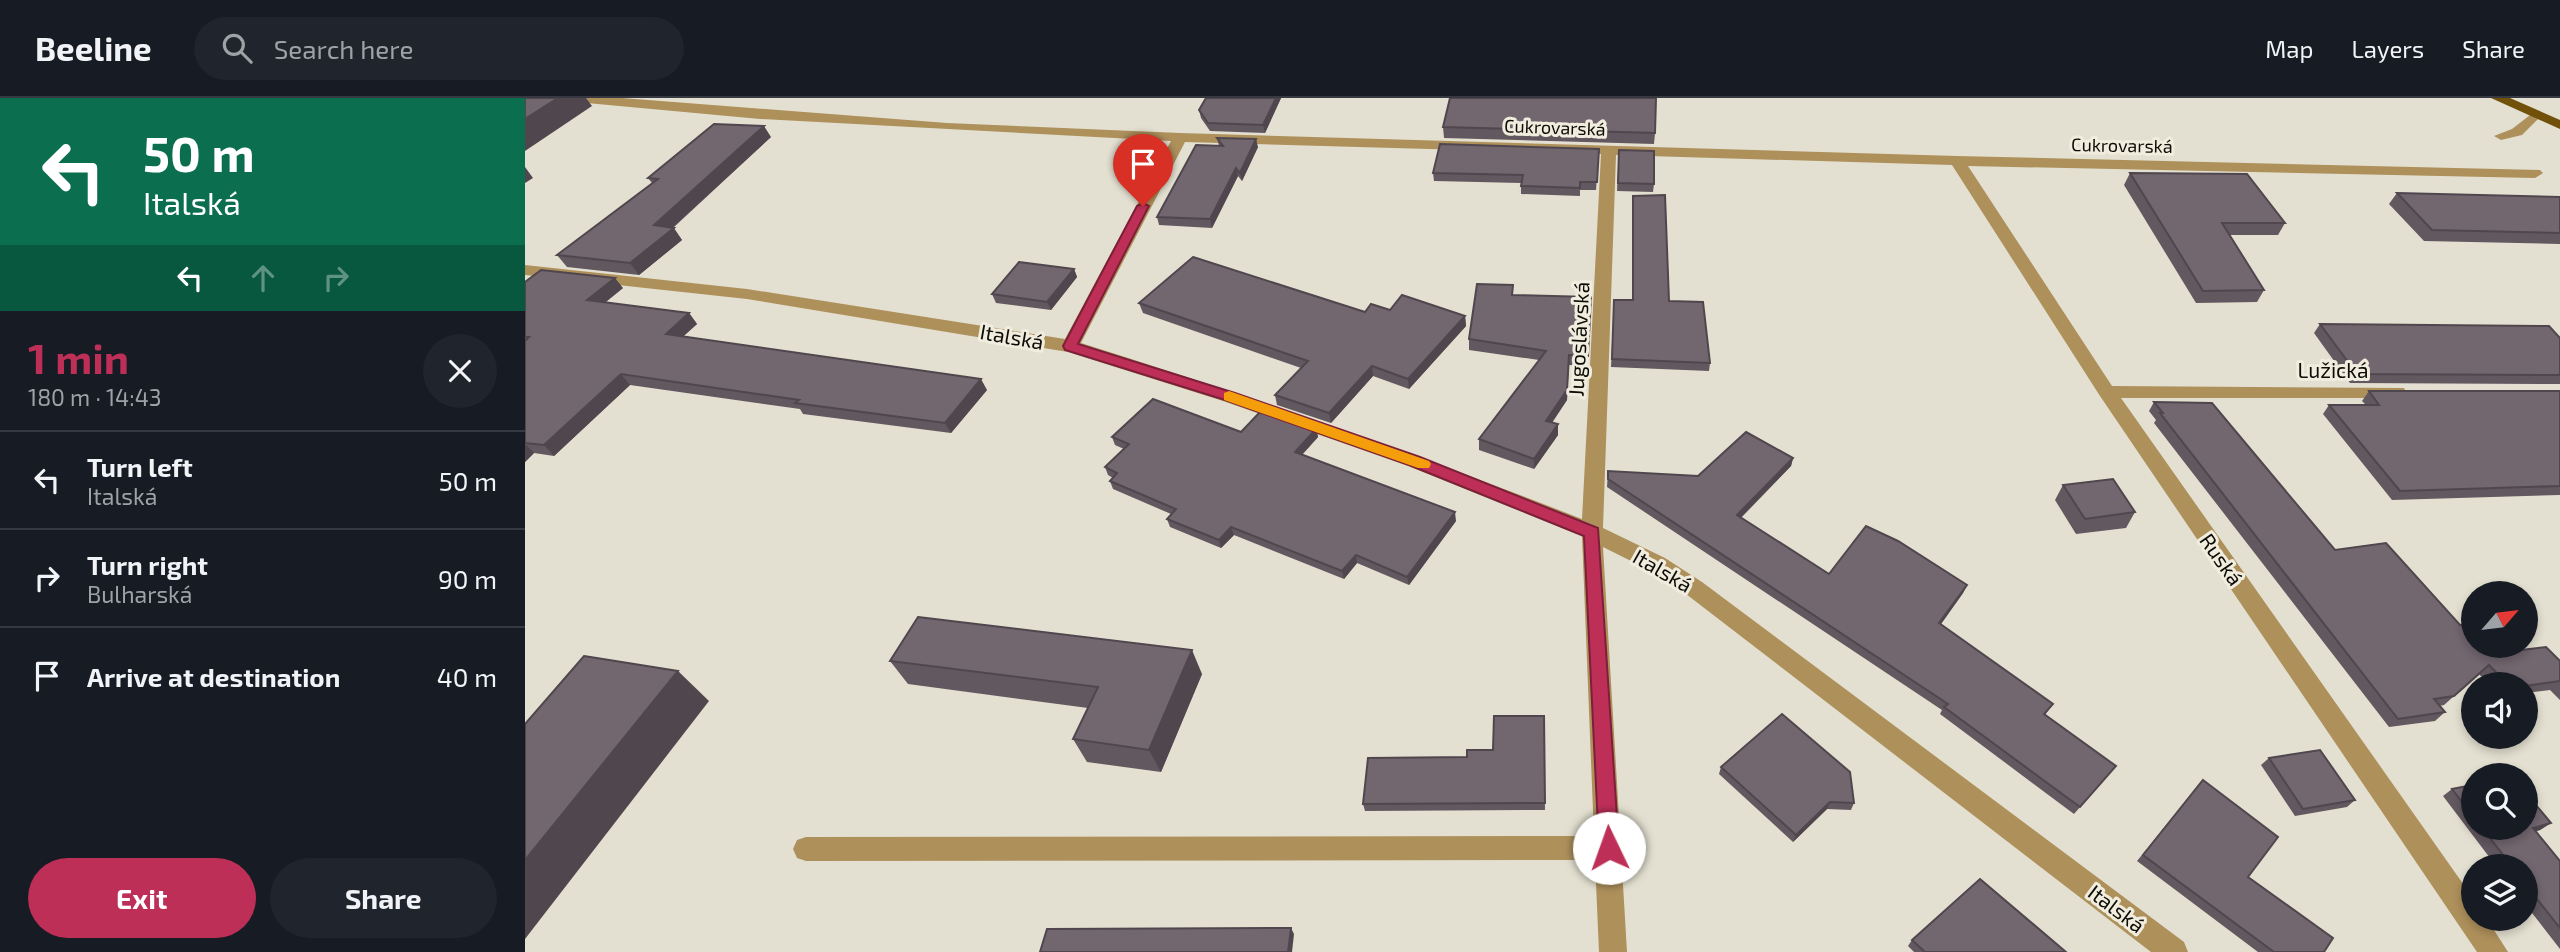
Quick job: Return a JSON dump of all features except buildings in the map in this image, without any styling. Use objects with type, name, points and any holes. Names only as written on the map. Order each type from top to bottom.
[{"type":"main road","points":[[2491,98],[2558,123]]},
{"type":"main road","points":[[2498,98],[2512,106]]},
{"type":"street","name":"Cukrovarská","points":[[576,98],[759,115],[933,126],[1180,136],[1957,161],[2535,173]]},
{"type":"street","points":[[2501,136],[2517,132],[2534,116]]},
{"type":"street","points":[[1070,346],[1180,136]]},
{"type":"street","name":"Jugoslávská","points":[[1609,148],[1592,532],[1613,952]]},
{"type":"street","name":"Ruská","points":[[1957,161],[2107,392],[2494,952]]},
{"type":"street","name":"Italská","points":[[526,271],[747,294],[1070,346],[1230,396],[1415,461],[1592,532],[1657,564],[1694,587],[2174,952]]},
{"type":"street","name":"Lužická","points":[[2107,392],[2423,392]]},
{"type":"street","points":[[806,849],[1609,848]]},
{"type":"slow traffic","points":[[1229,396],[1423,464]]},
{"type":"route","points":[[1143,206],[1070,346],[1230,396],[1415,461],[1592,532],[1609,848]]}]
